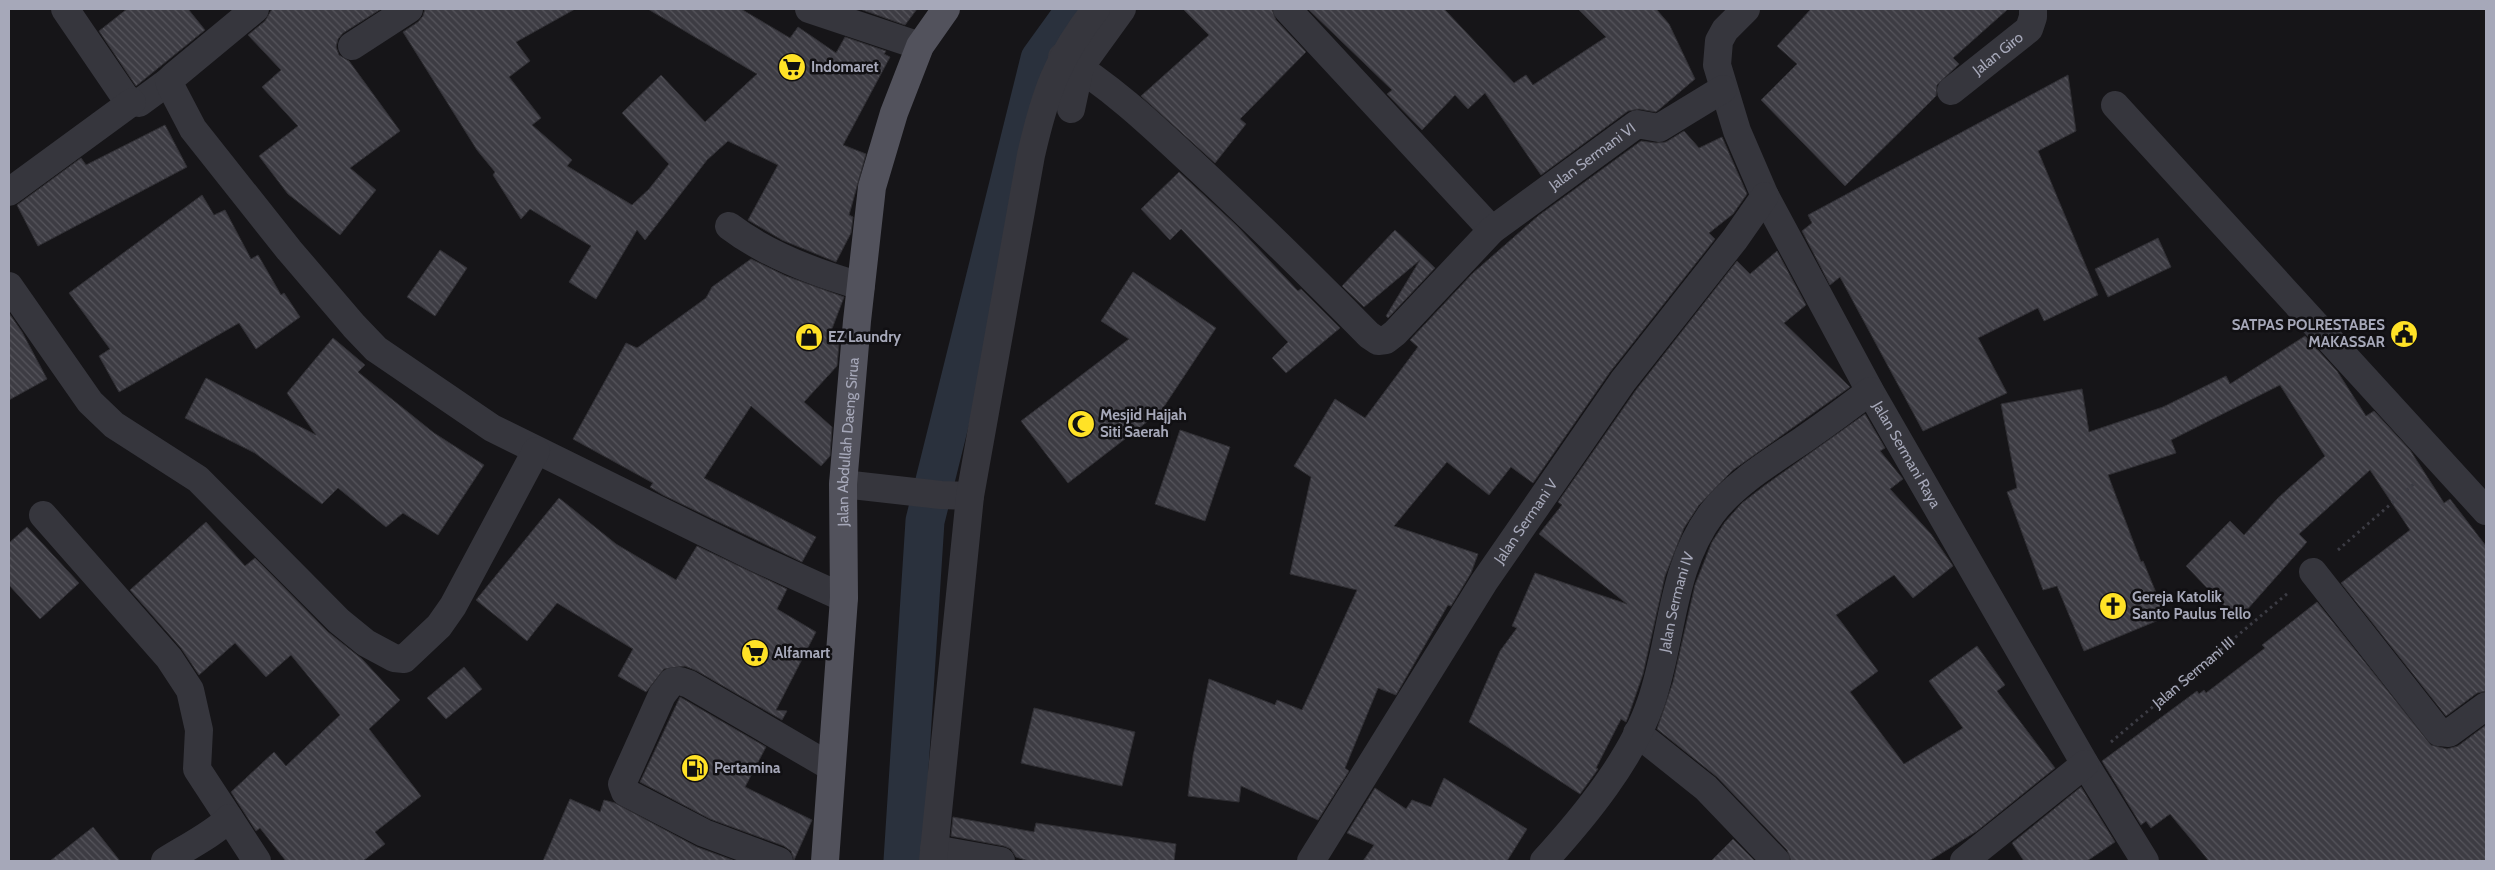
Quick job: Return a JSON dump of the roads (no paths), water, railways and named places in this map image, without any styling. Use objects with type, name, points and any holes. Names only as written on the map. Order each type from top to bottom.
[{"type":"main road","name":"Jalan Abdullah Daeng Sirua","points":[[824,861],[844,598],[856,486],[860,286],[872,187],[894,113],[920,46],[946,9]]},
{"type":"street","points":[[65,9],[125,97],[132,102],[139,103],[169,82],[255,9]]},
{"type":"street","points":[[352,46],[409,9]]},
{"type":"street","points":[[809,9],[920,46]]},
{"type":"street","points":[[1071,110],[1073,37],[1096,9]]},
{"type":"street","points":[[1001,861],[934,855],[970,496],[1031,154],[1039,120],[1071,62],[1122,9]]},
{"type":"street","points":[[1287,9],[1492,230]]},
{"type":"street","name":"Jalan Sermani Raya","points":[[1746,9],[1725,30],[1719,41],[1717,65],[1737,131],[1766,196],[1870,391],[2086,764],[2145,861]]},
{"type":"street","name":"Jalan Giro","points":[[1951,91],[2029,29],[2033,9]]},
{"type":"street","name":"Jalan Sermani VI","points":[[1071,62],[1154,127],[1293,258],[1369,335],[1378,341],[1386,340],[1395,333],[1492,230],[1637,124],[1659,128],[1723,89]]},
{"type":"street","points":[[169,82],[193,129],[289,250],[371,343],[492,428],[536,451],[844,598]]},
{"type":"street","points":[[9,192],[132,102]]},
{"type":"street","points":[[2115,105],[2486,511]]},
{"type":"street","name":"Jalan Sermani V","points":[[1311,861],[1484,582],[1623,381],[1735,239],[1766,196]]},
{"type":"street","points":[[729,226],[746,239],[789,260],[860,286]]},
{"type":"street","points":[[9,286],[90,402],[114,425],[198,479],[339,621],[366,643],[394,658],[404,659],[414,652],[439,626],[453,606],[536,451]]},
{"type":"street","name":"Jalan Sermani IV","points":[[1544,861],[1579,823],[1612,775],[1637,733],[1651,704],[1682,570],[1699,534],[1713,512],[1734,490],[1870,391]]},
{"type":"street","points":[[856,486],[941,496],[970,496]]},
{"type":"street","points":[[43,515],[169,658],[190,690],[199,730],[197,769],[258,861]]},
{"type":"street","points":[[2313,572],[2439,732],[2449,732],[2486,706]]},
{"type":"street","points":[[779,861],[704,833],[625,792],[622,784],[662,695],[672,682],[680,681],[689,684],[831,767]]},
{"type":"street","points":[[1637,733],[1706,788],[1776,861]]},
{"type":"street","points":[[1964,861],[2086,764]]},
{"type":"street","points":[[165,861],[209,832],[221,827],[229,818]]},
{"type":"waterway","points":[[903,861],[925,521],[1040,59],[1076,9]]},
{"type":"place","name":"Indomaret","points":[[792,67]]},
{"type":"place","name":"SATPAS POLRESTABES MAKASSAR","points":[[2404,334]]},
{"type":"place","name":"EZ Laundry","points":[[809,337]]},
{"type":"place","name":"Mesjid Hajjah Siti Saerah","points":[[1081,424]]},
{"type":"place","name":"Gereja Katolik Santo Paulus Tello","points":[[2113,606]]},
{"type":"place","name":"Alfamart","points":[[755,653]]},
{"type":"place","name":"Pertamina","points":[[695,768]]}]
